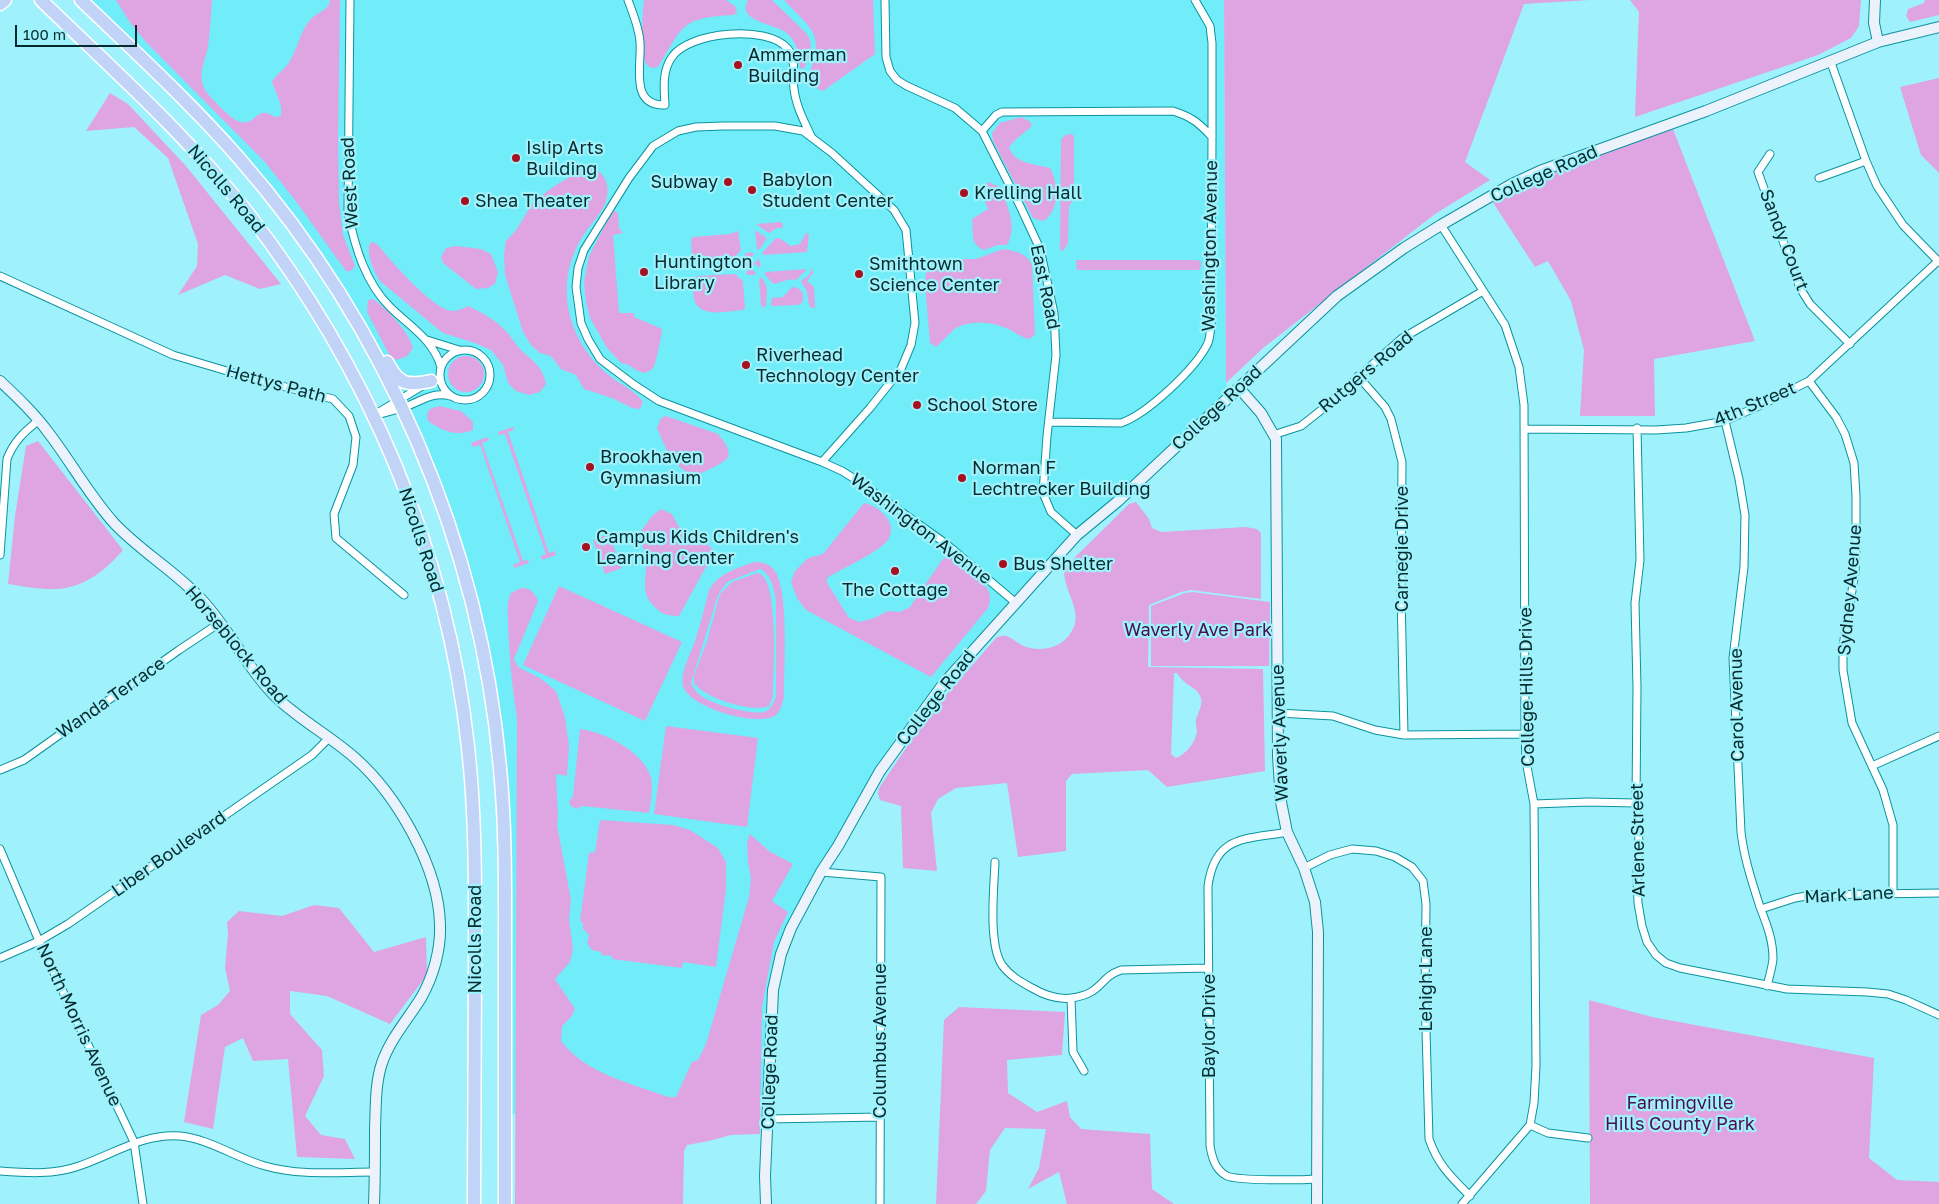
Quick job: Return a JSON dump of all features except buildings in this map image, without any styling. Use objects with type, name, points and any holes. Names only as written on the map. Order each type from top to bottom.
[{"type":"highway","points":[[0,4],[5,0]]},
{"type":"highway","points":[[32,0],[49,17],[103,61]]},
{"type":"highway","name":"Nicolls Road","points":[[41,0],[205,161],[265,235],[318,314],[375,415],[395,461],[430,561],[453,652],[466,729],[473,802],[475,862],[474,1204]]},
{"type":"highway","name":"Nicolls Road","points":[[81,0],[189,105],[238,157],[286,216],[321,266],[358,325],[400,404],[434,481],[462,565],[481,642],[493,709],[502,790],[505,858],[505,1204]]},
{"type":"highway","points":[[321,266],[357,309],[397,379],[412,384],[431,381]]},
{"type":"street","name":"West Road","points":[[350,0],[347,184],[348,213],[352,232],[358,254],[377,293],[427,340],[438,358],[441,368]]},
{"type":"street","name":"Washington Avenue","points":[[628,0],[637,24],[640,42],[639,77],[644,98],[651,103],[665,105],[665,72],[672,55],[680,47],[694,40],[735,34],[768,36],[781,42],[789,50],[794,62],[794,90],[802,117],[812,137]]},
{"type":"street","name":"East Road","points":[[885,0],[886,57],[890,71],[907,86],[955,108],[982,131],[1040,249],[1054,313],[1056,355],[1048,422],[1043,493],[1052,512],[1076,535]]},
{"type":"street","name":"Washington Avenue","points":[[1048,422],[1121,423],[1131,420],[1151,406],[1192,365],[1207,344],[1212,326],[1212,43],[1210,26],[1195,0]]},
{"type":"street","points":[[1874,0],[1874,22],[1878,42]]},
{"type":"street","name":"College Road","points":[[766,1204],[773,990],[781,954],[791,928],[821,872],[838,846],[880,771],[944,683],[1076,535],[1117,502],[1337,296],[1404,248],[1441,225],[1512,184],[1540,171],[1706,111],[1878,42],[1939,27]]},
{"type":"street","points":[[1830,60],[1866,161],[1877,186],[1904,225],[1939,261]]},
{"type":"street","name":"Washington Avenue","points":[[982,131],[996,115],[1002,112],[1173,111],[1189,116],[1200,124],[1212,137]]},
{"type":"street","name":"Washington Avenue","points":[[822,462],[870,408],[901,368],[911,345],[915,323],[906,231],[894,210],[812,137],[797,129],[775,126],[696,127],[678,131],[653,146],[629,178],[584,250],[578,268],[576,286],[581,323],[600,359],[633,384],[665,404],[842,471],[937,537],[1016,603]]},
{"type":"street","name":"Sandy Court","points":[[1770,154],[1758,172],[1800,288],[1810,304],[1850,344]]},
{"type":"street","points":[[1819,178],[1866,161]]},
{"type":"street","name":"College Hills Drive","points":[[1441,225],[1505,325],[1518,368],[1524,405],[1525,734],[1526,761],[1534,804],[1536,1066],[1534,1103],[1530,1125]]},
{"type":"street","name":"4th Street","points":[[1524,429],[1637,428],[1656,430],[1686,428],[1724,421],[1809,381],[1939,261]]},
{"type":"street","name":"Hettys Path","points":[[0,276],[173,355],[254,379],[333,399],[349,416],[356,437],[353,465],[334,514],[336,538],[404,595]]},
{"type":"street","name":"Rutgers Road","points":[[1274,434],[1301,426],[1401,339],[1483,291]]},
{"type":"street","name":"West Road","points":[[427,340],[459,350]]},
{"type":"street","points":[[375,415],[400,404],[434,395],[441,394],[467,400],[481,395],[490,382],[490,367],[481,355],[474,351],[459,350],[447,357],[431,381],[400,404]]},
{"type":"street","points":[[441,368],[443,388],[453,397]]},
{"type":"street","name":"Carnegie Drive","points":[[1358,376],[1385,407],[1391,419],[1402,462],[1404,735]]},
{"type":"street","name":"Horseblock Road","points":[[0,381],[39,420],[113,522],[192,589],[221,622],[268,689],[290,710],[365,767],[399,810],[417,844],[431,877],[438,902],[440,924],[437,955],[427,987],[387,1049],[379,1071],[376,1091],[374,1204]]},
{"type":"street","name":"Sydney Avenue","points":[[1809,381],[1836,417],[1846,434],[1854,463],[1856,496],[1855,572],[1843,646],[1843,670],[1852,723],[1883,790],[1893,825],[1892,893]]},
{"type":"street","name":"Waverly Avenue","points":[[1239,388],[1261,413],[1276,440],[1278,714],[1281,802],[1287,832],[1304,868],[1314,902],[1318,932],[1317,1204]]},
{"type":"street","points":[[0,555],[7,459],[20,434],[39,420]]},
{"type":"street","name":"Carol Avenue","points":[[1724,421],[1739,479],[1745,515],[1744,567],[1733,658],[1744,855],[1761,909],[1769,927],[1772,943],[1773,961],[1767,986]]},
{"type":"street","name":"Arlene Street","points":[[1637,428],[1640,560],[1635,604],[1637,687],[1636,803],[1639,842],[1636,874],[1638,903],[1647,942],[1656,955],[1666,963],[1680,968],[1787,990],[1888,994],[1906,1000],[1939,1016]]},
{"type":"street","name":"Wanda Terrace","points":[[0,770],[24,760],[221,622]]},
{"type":"street","points":[[1278,714],[1333,716],[1375,730],[1404,735],[1525,734]]},
{"type":"street","points":[[1872,766],[1939,736]]},
{"type":"street","name":"Liber Boulevard","points":[[0,958],[39,941],[68,924],[312,755],[329,738]]},
{"type":"street","points":[[1534,804],[1636,803]]},
{"type":"street","name":"Baylor Drive","points":[[1287,832],[1227,845],[1216,857],[1210,871],[1208,886],[1210,1146],[1215,1164],[1221,1172],[1234,1178],[1318,1179]]},
{"type":"street","name":"North Morris Avenue","points":[[0,849],[39,941],[134,1142],[143,1204]]},
{"type":"street","name":"Lehigh Lane","points":[[1304,868],[1330,855],[1352,849],[1376,851],[1395,857],[1412,866],[1423,881],[1426,904],[1425,993],[1429,1139],[1435,1156],[1444,1171],[1470,1196]]},
{"type":"street","points":[[994,862],[994,940],[1002,964],[1012,976],[1040,992],[1059,998],[1071,998],[1092,992],[1109,975],[1121,970],[1208,968]]},
{"type":"street","name":"Columbus Avenue","points":[[821,872],[881,877],[880,1204]]},
{"type":"street","name":"Mark Lane","points":[[1761,909],[1795,898],[1812,895],[1939,893]]},
{"type":"street","points":[[1071,998],[1073,1052],[1084,1071]]},
{"type":"street","points":[[768,1119],[880,1117]]},
{"type":"street","points":[[1462,1204],[1530,1125],[1548,1133],[1588,1138]]},
{"type":"street","points":[[0,1171],[38,1173],[77,1167],[111,1154],[134,1142],[160,1137],[180,1136],[199,1140],[263,1166],[287,1171],[375,1172]]},
{"type":"shaded area","points":[[81,0],[1224,0],[1226,383],[1231,396],[1076,535],[944,683],[880,771],[781,954],[769,1104],[682,1109],[505,1114],[502,797],[463,565],[374,354],[260,184]]},
{"type":"green space","points":[[116,0],[212,0],[208,47],[202,72],[203,85],[210,96],[233,119],[247,122],[264,113],[275,117],[281,116],[280,103],[272,82],[291,59],[311,19],[327,7],[330,0],[340,0],[339,202],[343,235],[355,266],[351,271],[346,271],[265,162],[145,41],[131,24]]},
{"type":"green space","points":[[644,0],[726,0],[735,6],[737,12],[734,15],[703,18],[686,26],[679,33],[658,67],[652,68],[646,63],[643,49],[642,22]]},
{"type":"green space","points":[[748,0],[772,0],[806,33],[810,40],[811,48],[805,67],[801,69],[800,67],[796,46],[789,35],[753,18],[746,8]]},
{"type":"green space","points":[[784,0],[873,0],[875,54],[823,91],[818,89],[808,78],[816,51],[814,34],[803,19]]},
{"type":"green space","points":[[1224,0],[1590,0],[1524,4],[1465,162],[1490,180],[1435,214],[1263,348],[1226,383]]},
{"type":"green space","points":[[1630,0],[1861,0],[1859,26],[1851,38],[1818,55],[1635,117],[1639,12]]},
{"type":"green space","points":[[1925,0],[1939,0],[1939,15],[1910,22],[1906,16],[1908,9],[1924,3]]},
{"type":"green space","points":[[1939,78],[1939,173],[1921,155],[1900,87]]},
{"type":"green space","points":[[110,93],[128,104],[186,166],[281,284],[260,289],[225,275],[178,295],[197,266],[198,244],[168,158],[134,127],[86,131]]},
{"type":"green space","points":[[1021,117],[1031,122],[1031,127],[1009,147],[1012,153],[1020,160],[1050,168],[1055,182],[1056,197],[1053,211],[1043,221],[1033,218],[993,141],[992,133],[1000,123]]},
{"type":"green space","points":[[1673,129],[1755,341],[1654,359],[1655,416],[1580,416],[1584,350],[1571,301],[1548,261],[1535,267],[1492,201],[1535,178]]},
{"type":"green space","points":[[1072,134],[1074,136],[1074,195],[1069,208],[1068,243],[1063,251],[1060,249],[1061,140],[1065,135]]},
{"type":"green space","points":[[587,166],[602,175],[608,191],[605,204],[581,239],[571,262],[567,286],[569,312],[584,348],[600,368],[640,398],[643,402],[640,409],[632,408],[612,398],[584,389],[576,375],[561,369],[551,356],[540,353],[531,345],[523,332],[505,275],[504,255],[506,241],[517,229],[532,204],[550,189]]},
{"type":"green space","points":[[988,182],[1000,187],[1006,201],[1012,231],[1007,245],[998,245],[984,250],[979,248],[974,241],[972,219],[988,209],[984,199],[987,195],[983,187]]},
{"type":"green space","points":[[613,210],[618,213],[619,228],[623,233],[613,235],[619,313],[634,313],[634,317],[662,329],[655,364],[651,370],[644,373],[621,363],[607,348],[590,318],[586,302],[584,282],[589,256]]},
{"type":"green space","points":[[782,222],[783,228],[777,228],[769,233],[756,224]]},
{"type":"green space","points":[[755,230],[767,238],[759,250],[757,249]]},
{"type":"green space","points":[[738,231],[741,250],[734,258],[694,260],[692,258],[691,239],[693,237],[730,234]]},
{"type":"green space","points":[[806,233],[809,234],[807,252],[764,255],[762,253],[776,238],[791,246],[800,244]]},
{"type":"green space","points":[[373,242],[378,245],[413,284],[435,303],[453,311],[468,306],[500,325],[542,372],[546,384],[540,392],[529,395],[516,391],[508,383],[503,365],[491,350],[443,333],[381,282],[370,258],[369,247],[370,243]]},
{"type":"green space","points":[[456,246],[481,249],[491,254],[498,272],[495,284],[488,288],[476,289],[443,263],[441,257],[446,248]]},
{"type":"green space","points":[[1003,249],[1024,255],[1032,265],[1035,334],[1030,339],[1000,326],[988,323],[974,323],[956,328],[936,347],[930,343],[925,284],[926,273],[937,264],[952,264],[963,259],[976,259]]},
{"type":"green space","points":[[752,252],[754,254],[750,259],[755,263],[759,259],[761,265],[759,267],[755,264],[751,269],[756,273],[754,275],[747,275],[746,273],[750,268],[745,265],[741,269],[739,262],[741,260],[745,263],[749,259],[744,254]]},
{"type":"green space","points":[[1076,260],[1198,260],[1201,262],[1201,267],[1199,270],[1077,270]]},
{"type":"green space","points":[[812,268],[813,273],[807,281],[814,287],[815,308],[809,305],[807,292],[801,281],[809,275]]},
{"type":"green space","points":[[807,269],[796,280],[774,284],[764,274],[766,272]]},
{"type":"green space","points":[[735,274],[743,281],[745,308],[743,310],[710,312],[698,307],[693,294],[693,279],[696,276]]},
{"type":"green space","points":[[762,277],[767,288],[766,307],[761,306],[759,280]]},
{"type":"green space","points":[[792,287],[798,288],[803,293],[803,302],[798,305],[771,305],[772,298],[783,297]]},
{"type":"green space","points":[[373,299],[391,315],[407,335],[413,348],[407,356],[397,360],[390,356],[367,312],[368,300]]},
{"type":"green space","points":[[466,356],[473,357],[479,361],[483,367],[483,381],[479,387],[473,391],[466,392],[459,391],[453,387],[449,381],[448,374],[449,367],[453,361],[459,357]]},
{"type":"green space","points":[[439,406],[461,411],[473,422],[473,430],[461,433],[450,432],[428,421],[427,414],[430,409]]},
{"type":"green space","points":[[666,416],[718,434],[727,448],[728,457],[701,473],[687,472],[672,458],[657,428],[661,418]]},
{"type":"green space","points":[[513,427],[514,430],[508,432],[549,553],[555,551],[556,555],[542,560],[541,556],[546,554],[505,434],[499,435],[498,432]]},
{"type":"green space","points":[[488,437],[489,440],[482,443],[523,561],[528,560],[529,563],[514,568],[513,565],[520,562],[480,445],[473,447],[471,443]]},
{"type":"green space","points":[[38,441],[123,550],[109,565],[93,577],[85,582],[66,588],[43,589],[8,584],[15,516],[26,446]]},
{"type":"green space","points":[[1136,502],[1149,519],[1152,528],[1161,532],[1246,527],[1257,529],[1261,533],[1261,599],[1191,590],[1149,605],[1148,667],[1263,669],[1265,771],[1167,787],[1148,770],[1072,774],[1066,781],[1066,851],[1018,857],[1007,783],[956,788],[938,799],[931,813],[937,871],[903,868],[901,806],[880,800],[879,788],[927,717],[996,638],[1004,636],[1026,647],[1042,649],[1056,646],[1068,637],[1072,631],[1076,616],[1064,576],[1064,568],[1129,504]],"holes":[[[1174,673],[1177,673],[1182,680],[1197,692],[1201,697],[1201,701],[1196,720],[1197,732],[1194,740],[1187,751],[1176,758],[1171,754]]]},
{"type":"green space","points":[[864,503],[884,514],[890,524],[891,532],[889,538],[879,548],[827,578],[827,583],[849,618],[860,622],[888,611],[900,612],[910,607],[942,560],[949,555],[986,587],[989,592],[988,608],[931,677],[806,610],[797,598],[791,582],[795,571],[808,558],[823,554]]},
{"type":"green space","points":[[661,509],[672,514],[679,527],[702,540],[715,551],[715,561],[706,567],[679,616],[667,615],[659,611],[648,598],[645,587],[646,561],[639,534],[652,516]]},
{"type":"green space","points":[[609,534],[622,568],[605,574],[593,540]]},
{"type":"green space","points":[[755,562],[769,565],[775,571],[782,596],[785,632],[784,698],[776,715],[756,719],[726,714],[711,708],[698,702],[688,694],[683,686],[683,674],[696,638],[709,590],[723,575]],"holes":[[[760,569],[764,571],[771,582],[776,600],[776,697],[768,710],[758,713],[712,702],[699,694],[691,683],[718,595],[727,582]]]},
{"type":"green space","points":[[757,573],[764,578],[769,590],[774,627],[773,696],[769,706],[761,708],[740,706],[718,699],[699,689],[694,683],[694,676],[707,641],[720,594],[732,582]]},
{"type":"green space","points":[[559,586],[682,642],[645,721],[523,665]]},
{"type":"green space","points":[[521,588],[532,591],[538,601],[514,659],[518,667],[540,678],[556,691],[565,717],[569,745],[567,776],[556,774],[557,825],[571,900],[569,919],[573,949],[570,962],[555,979],[575,1009],[571,1017],[562,1026],[561,1041],[571,1052],[596,1070],[624,1082],[668,1097],[676,1097],[692,1062],[698,1060],[706,1044],[749,897],[751,878],[747,842],[750,834],[769,851],[793,864],[772,901],[788,912],[774,942],[762,1007],[760,1134],[731,1135],[687,1145],[684,1151],[683,1204],[515,1204],[517,718],[508,635],[508,601],[511,593]]},
{"type":"green space","name":"Waverly Ave Park","points":[[1193,592],[1270,602],[1269,666],[1151,666],[1151,606],[1185,593]]},
{"type":"green space","points":[[666,726],[758,738],[747,827],[654,814]]},
{"type":"green space","points":[[580,729],[612,739],[632,752],[640,760],[651,778],[652,791],[649,813],[582,806],[576,809],[570,805],[569,802],[573,796]]},
{"type":"green space","points":[[600,820],[673,825],[690,830],[718,848],[726,862],[726,889],[716,967],[683,962],[682,968],[612,959],[612,956],[602,955],[601,952],[592,950],[587,943],[589,935],[583,929],[583,923],[580,921],[589,853],[595,852]]},
{"type":"green space","points":[[314,905],[339,908],[374,952],[426,937],[427,975],[390,1024],[327,996],[290,991],[290,1014],[322,1050],[324,1076],[305,1116],[321,1135],[345,1139],[355,1159],[297,1157],[288,1059],[253,1061],[243,1038],[225,1047],[213,1129],[184,1122],[201,1015],[218,1005],[230,991],[225,968],[228,934],[227,922],[239,911],[282,916]]},
{"type":"green space","name":"Farmingville Hills County Park","points":[[1589,1000],[1652,1017],[1874,1058],[1869,1158],[1897,1180],[1939,1182],[1939,1204],[1590,1204]]},
{"type":"green space","points":[[959,1007],[1065,1012],[1062,1055],[1007,1060],[1008,1093],[1037,1112],[1067,1101],[1070,1117],[1081,1129],[1150,1134],[1152,1189],[1174,1204],[1067,1204],[1059,1172],[1028,1189],[1039,1168],[1046,1129],[1005,1128],[990,1150],[986,1191],[976,1204],[936,1204],[944,1020]]},
{"type":"place","name":"Ammerman Building","points":[[738,65]]},
{"type":"place","name":"Islip Arts Building","points":[[516,158]]},
{"type":"place","name":"Subway","points":[[728,182]]},
{"type":"place","name":"Babylon Student Center","points":[[752,190]]},
{"type":"place","name":"Krelling Hall","points":[[964,193]]},
{"type":"place","name":"Shea Theater","points":[[465,201]]},
{"type":"place","name":"Huntington Library","points":[[644,272]]},
{"type":"place","name":"Smithtown Science Center","points":[[859,274]]},
{"type":"place","name":"Riverhead Technology Center","points":[[746,365]]},
{"type":"place","name":"School Store","points":[[917,405]]},
{"type":"place","name":"Brookhaven Gymnasium","points":[[590,467]]},
{"type":"place","name":"Norman F Lechtrecker Building","points":[[962,478]]},
{"type":"place","name":"Campus Kids Children's Learning Center","points":[[586,547]]},
{"type":"place","name":"Bus Shelter","points":[[1003,564]]},
{"type":"place","name":"The Cottage","points":[[895,571]]}]
